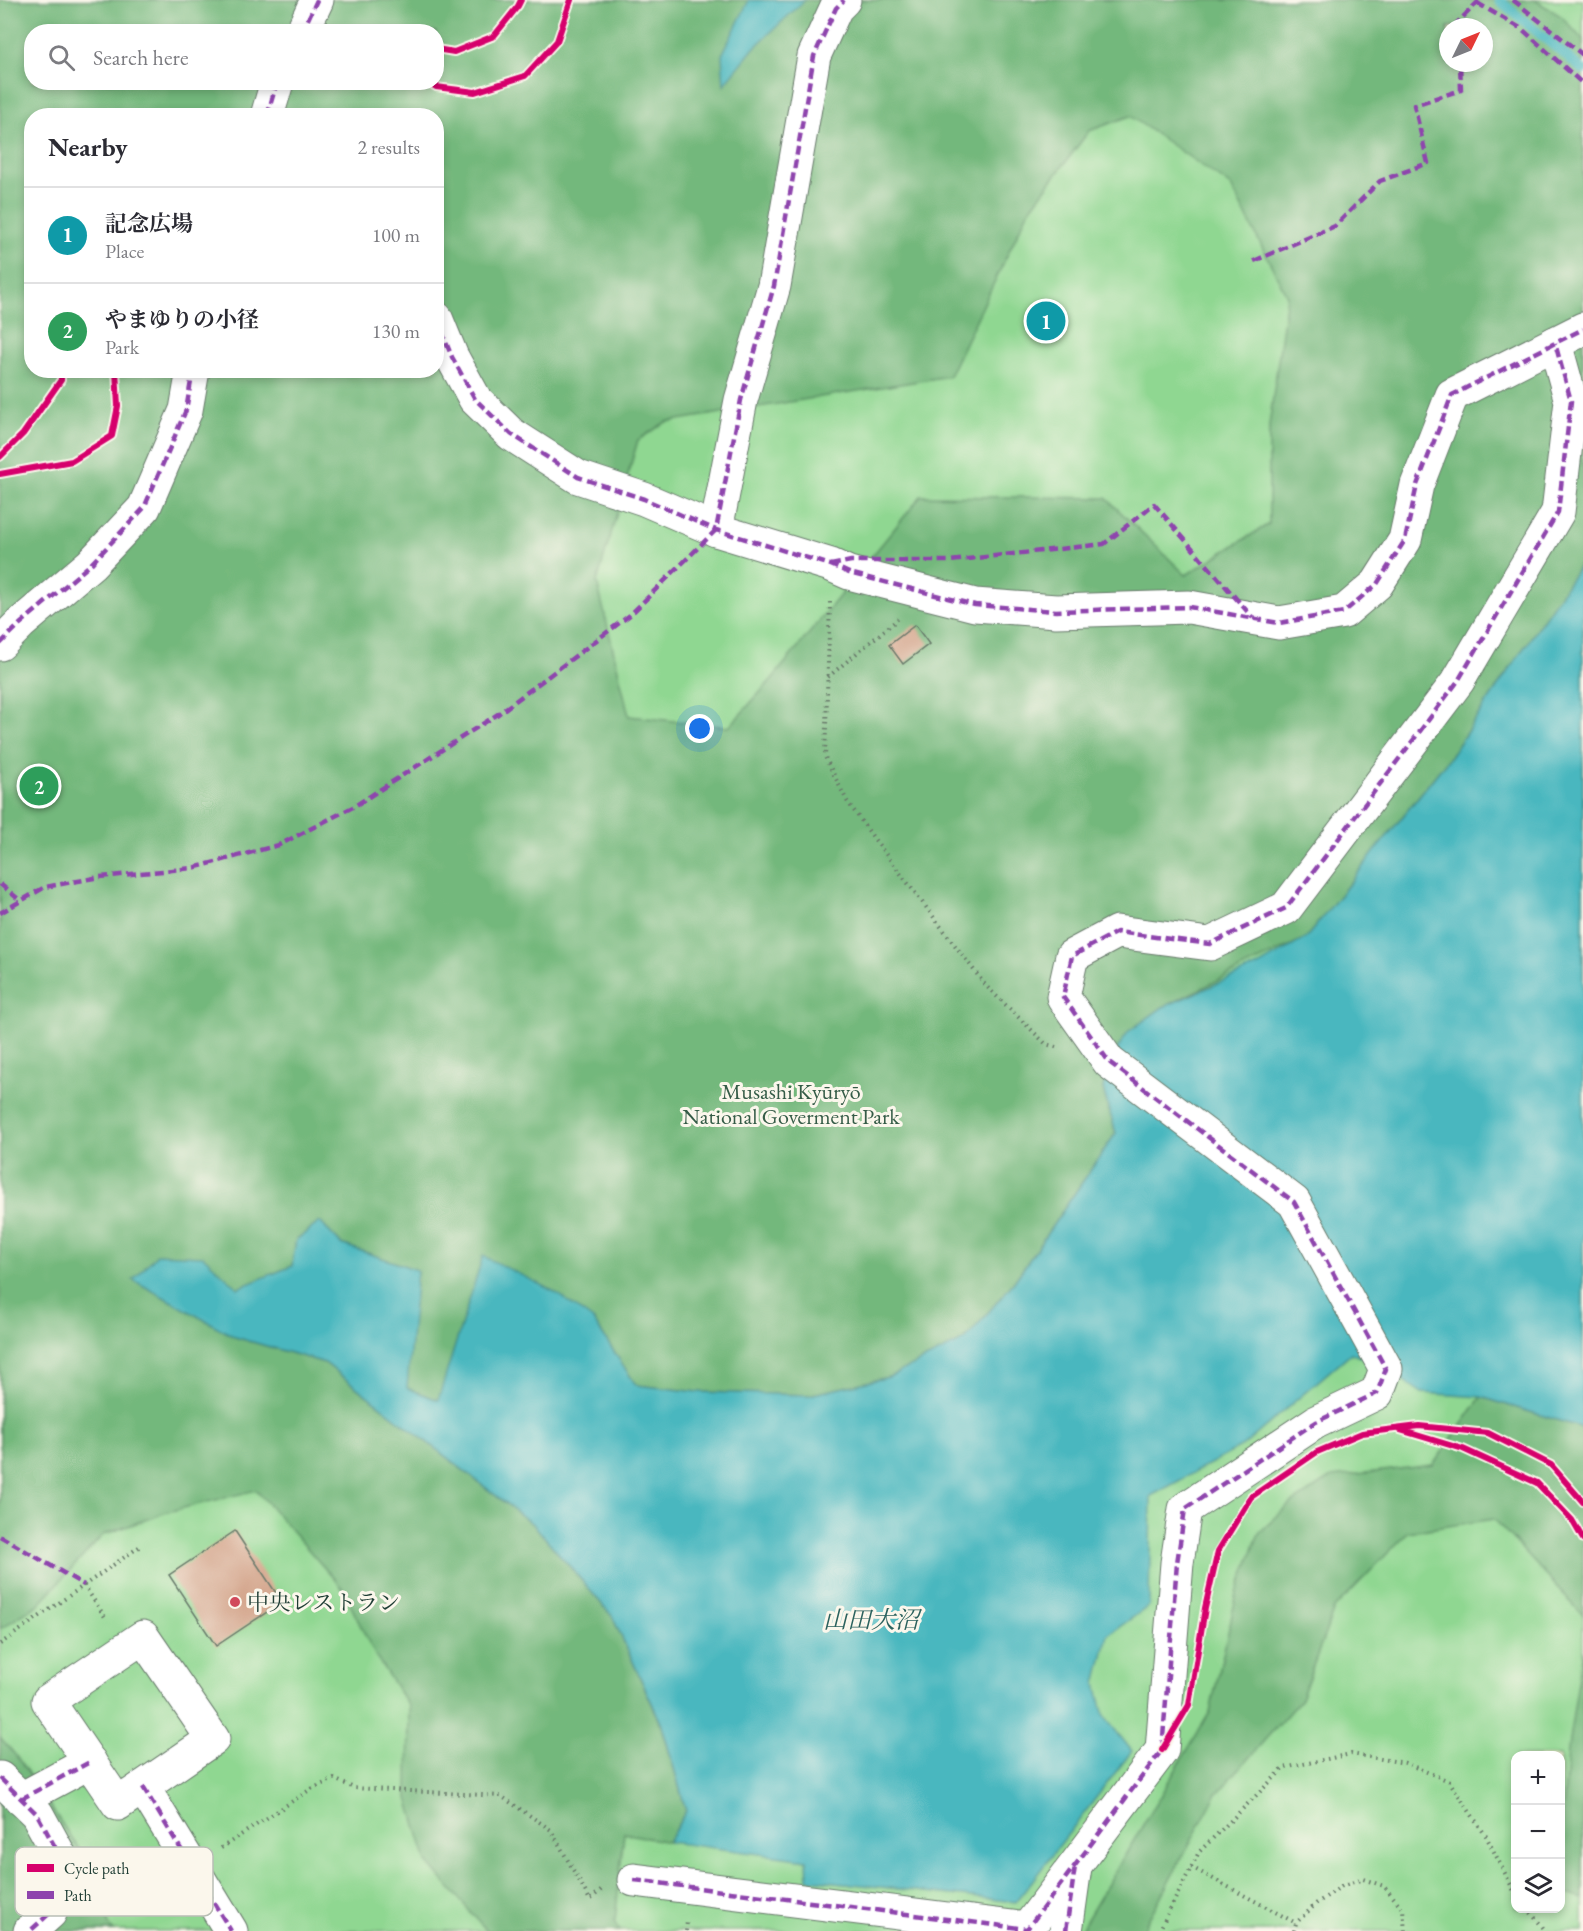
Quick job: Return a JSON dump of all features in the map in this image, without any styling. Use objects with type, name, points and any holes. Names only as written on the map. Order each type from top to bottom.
[{"type":"street","points":[[306,24],[316,0]]},
{"type":"street","points":[[716,530],[741,400],[774,286],[814,56],[836,8],[844,0]]},
{"type":"street","points":[[444,338],[475,399],[511,434],[578,477],[644,499],[716,530],[831,565],[849,573],[975,605],[1056,611],[1189,607],[1279,623],[1344,612],[1377,584],[1405,540],[1417,485],[1452,395],[1569,336],[1571,402],[1558,512],[1458,681],[1286,908],[1209,944],[1117,932],[1072,956],[1063,997],[1109,1062],[1294,1202],[1386,1369],[1377,1393],[1316,1422],[1185,1509],[1177,1563],[1162,1750],[1027,1929],[634,1880]]},
{"type":"street","points":[[0,644],[20,624],[91,564],[144,508],[186,410],[192,378]]},
{"type":"street","points":[[143,1637],[213,1739],[118,1804],[90,1762],[48,1701],[143,1637]]},
{"type":"street","points":[[55,1847],[37,1814],[10,1789],[90,1762]]},
{"type":"street","points":[[143,1787],[180,1847]]},
{"type":"street","points":[[1066,1931],[1076,1864]]},
{"type":"street","points":[[213,1901],[231,1931]]},
{"type":"street","points":[[30,1931],[47,1916]]},
{"type":"path","points":[[831,565],[825,758],[847,801],[986,986],[1046,1044]]},
{"type":"path","points":[[828,677],[928,594]]},
{"type":"path","points":[[0,1644],[139,1547]]},
{"type":"path","points":[[84,1585],[125,1649]]},
{"type":"path","points":[[1159,1931],[1199,1852],[1284,1768],[1351,1754],[1405,1763],[1449,1781],[1486,1836],[1511,1886]]},
{"type":"path","points":[[213,1852],[311,1789],[334,1779],[354,1788],[501,1796],[551,1830],[590,1900],[611,1881],[634,1880]]},
{"type":"path","points":[[1191,1867],[1296,1923]]},
{"type":"path","points":[[1294,1931],[1296,1923],[1317,1903],[1342,1886],[1364,1879],[1384,1886],[1404,1909],[1405,1931]]},
{"type":"path","points":[[1531,1913],[1546,1931]]},
{"type":"green space","name":"Musashi Kyūryō National Goverment Park","points":[[0,0],[1583,0],[1583,1931],[0,1931]]},
{"type":"green space","points":[[0,0],[1535,0],[1561,16],[1583,40],[1583,561],[1450,757],[1306,938],[1163,1007],[1128,1032],[1103,1089],[1116,1133],[1014,1282],[965,1340],[889,1377],[809,1395],[699,1392],[636,1385],[593,1320],[438,1400],[406,1388],[417,1270],[341,1244],[320,1222],[296,1240],[292,1266],[238,1288],[235,1337],[325,1363],[535,1526],[612,1616],[662,1726],[686,1811],[668,1842],[624,1833],[615,1921],[620,1931],[487,1931],[427,1862],[408,1798],[409,1707],[375,1655],[342,1588],[256,1490],[167,1512],[103,1535],[38,1605],[0,1629]],"holes":[[[1130,116],[1231,186],[1287,296],[1269,426],[1269,524],[1186,575],[1106,498],[921,496],[772,679],[729,727],[629,716],[597,582],[638,440],[666,422],[949,376],[1028,212],[1089,131]]]},
{"type":"green space","points":[[1481,1397],[1583,1428],[1583,1615],[1494,1519],[1408,1532],[1334,1609],[1301,1699],[1216,1795],[1142,1931],[1080,1931],[1210,1712],[1237,1593],[1259,1533],[1290,1504],[1332,1477],[1433,1465]]},
{"type":"green space","points":[[1583,1649],[1583,1899],[1565,1893],[1565,1785],[1569,1740]]},
{"type":"green space","points":[[0,1737],[17,1757],[78,1847],[15,1847],[15,1916],[106,1916],[114,1931],[0,1931]]},
{"type":"water","points":[[749,0],[805,0],[754,48],[724,85],[722,55]]},
{"type":"water","name":"山田大沼","points":[[1583,561],[1583,1156],[1581,1191],[1583,1194],[1583,1428],[1481,1397],[1422,1393],[1386,1369],[1351,1353],[1243,1446],[1151,1496],[1149,1606],[1108,1635],[1096,1684],[1104,1716],[1132,1751],[1016,1902],[808,1879],[807,1860],[668,1842],[686,1811],[662,1725],[612,1616],[535,1526],[325,1363],[235,1337],[133,1280],[157,1254],[203,1256],[238,1288],[292,1266],[296,1240],[320,1222],[341,1244],[417,1270],[407,1388],[438,1400],[483,1256],[553,1291],[593,1320],[636,1385],[699,1392],[809,1395],[889,1377],[965,1340],[1014,1282],[1116,1133],[1103,1089],[1109,1062],[1128,1032],[1163,1007],[1258,966],[1306,938],[1450,757]]},
{"type":"building","points":[[915,625],[929,644],[903,664],[889,645]]},
{"type":"building","points":[[235,1531],[282,1602],[216,1646],[169,1575]]},
{"type":"waterway","points":[[1499,0],[1583,70]]},
{"type":"marked path","points":[[306,24],[317,0]]},
{"type":"marked path","points":[[0,913],[45,887],[100,877],[193,868],[279,845],[353,807],[498,714],[630,615],[716,530],[741,400],[774,286],[814,56],[836,8],[844,0]]},
{"type":"marked path","points":[[1462,18],[1480,0]]},
{"type":"marked path","points":[[1513,0],[1583,55]]},
{"type":"marked path","points":[[1477,3],[1522,29],[1583,84]]},
{"type":"marked path","points":[[1254,261],[1335,226],[1380,181],[1428,163],[1414,105],[1461,90],[1460,72]]},
{"type":"marked path","points":[[269,108],[275,90]]},
{"type":"marked path","points":[[444,338],[475,399],[511,434],[578,477],[644,499],[716,530],[831,565],[849,573],[975,605],[1056,611],[1189,607],[1279,623],[1344,612],[1377,584],[1405,540],[1417,485],[1452,395],[1583,329]]},
{"type":"marked path","points":[[634,1880],[1027,1929],[1162,1750],[1177,1563],[1185,1509],[1316,1422],[1377,1393],[1386,1369],[1294,1202],[1109,1062],[1063,997],[1072,956],[1117,932],[1210,944],[1286,908],[1458,681],[1558,512],[1571,401],[1555,343]]},
{"type":"marked path","points":[[0,644],[20,624],[91,564],[144,508],[186,410],[192,378]]},
{"type":"marked path","points":[[831,565],[851,561],[950,561],[1104,544],[1154,504],[1253,618]]},
{"type":"marked path","points":[[0,884],[21,901]]},
{"type":"marked path","points":[[0,1536],[84,1585]]},
{"type":"marked path","points":[[21,1799],[90,1762]]},
{"type":"marked path","points":[[0,1778],[37,1814],[55,1847]]},
{"type":"marked path","points":[[143,1787],[180,1847]]},
{"type":"marked path","points":[[1066,1931],[1075,1866]]},
{"type":"marked path","points":[[213,1902],[231,1931]]},
{"type":"marked path","points":[[30,1931],[47,1916]]},
{"type":"cycle path","points":[[444,50],[454,52],[494,36],[521,0]]},
{"type":"cycle path","points":[[444,88],[475,92],[525,76],[557,41],[571,0]]},
{"type":"cycle path","points":[[0,457],[23,434],[61,378]]},
{"type":"cycle path","points":[[0,474],[72,461],[112,436],[118,406],[116,378]]},
{"type":"cycle path","points":[[1162,1750],[1189,1705],[1205,1608],[1218,1551],[1251,1497],[1317,1452],[1362,1433],[1419,1426],[1488,1433],[1551,1465],[1583,1502]]},
{"type":"cycle path","points":[[1400,1430],[1463,1449],[1537,1483],[1572,1520],[1583,1539]]},
{"type":"place","name":"記念広場","points":[[1046,321]]},
{"type":"place","name":"やまゆりの小径","points":[[39,786]]},
{"type":"place","name":"中央レストラン","points":[[235,1602]]}]
